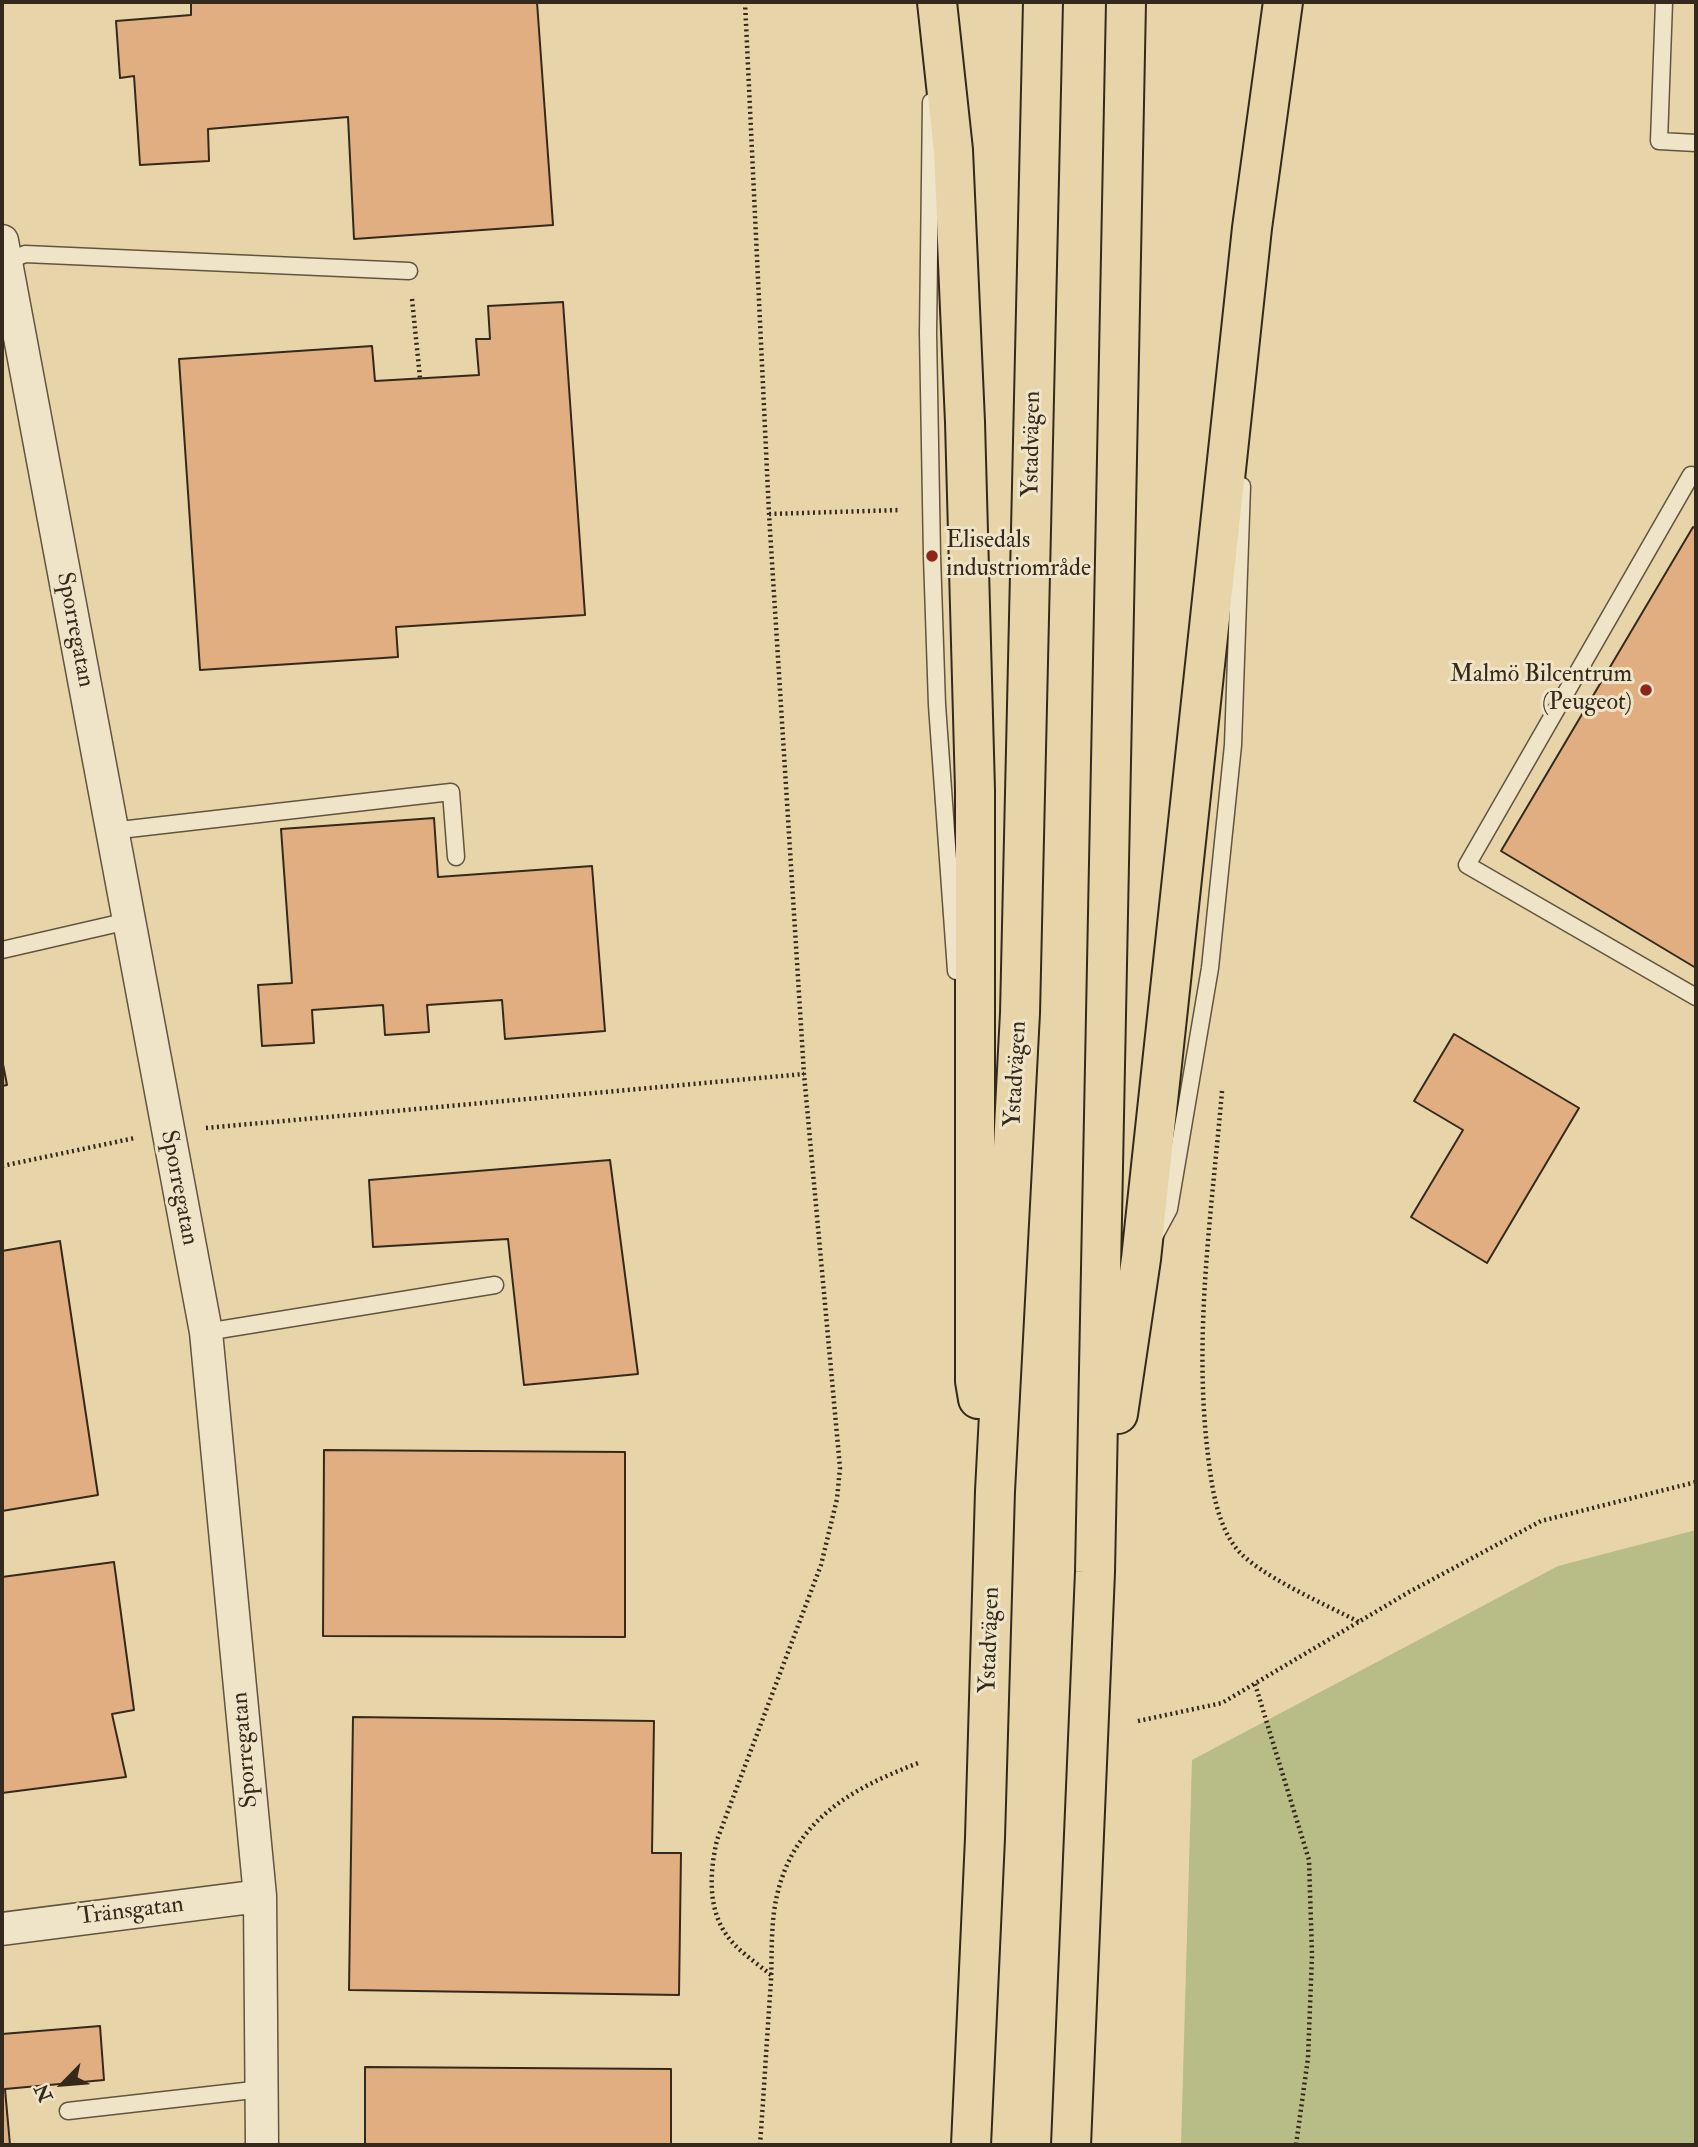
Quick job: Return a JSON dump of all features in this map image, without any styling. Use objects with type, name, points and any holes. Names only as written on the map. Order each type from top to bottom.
[{"type":"highway","points":[[937,2],[953,150],[965,422],[975,790],[975,1381],[995,1491]]},
{"type":"highway","name":"Ystadvägen","points":[[971,2145],[985,1838],[995,1491],[1020,1013],[1043,2]]},
{"type":"highway","points":[[1070,2145],[1095,1572],[1126,2]]},
{"type":"highway","points":[[1095,1572],[1141,1259],[1252,228],[1283,2]]},
{"type":"street","name":"Sporregatan","points":[[4,252],[206,1332],[260,1896],[262,2145]]},
{"type":"street","name":"Tränsgatan","points":[[2,1929],[260,1896]]},
{"type":"lane","points":[[930,2],[928,356],[932,556],[937,705],[956,950],[956,990]]},
{"type":"lane","points":[[1664,2],[1659,141],[1696,143]]},
{"type":"lane","points":[[4,252],[409,271]]},
{"type":"lane","points":[[1696,478],[1691,475],[1467,865],[1696,997]]},
{"type":"lane","points":[[111,831],[451,792],[456,857]]},
{"type":"lane","points":[[2,950],[128,922]]},
{"type":"lane","points":[[959,1261],[959,1301],[975,1381]]},
{"type":"lane","points":[[206,1332],[495,1285]]},
{"type":"lane","points":[[68,2111],[262,2090]]},
{"type":"path","points":[[745,2],[769,514],[804,1074],[840,1468],[837,1499],[821,1565],[716,1840],[710,1867],[711,1894],[719,1920],[732,1942],[771,1975]]},
{"type":"path","points":[[409,271],[420,378]]},
{"type":"path","points":[[769,514],[914,510]]},
{"type":"path","points":[[2,1166],[167,1132],[804,1074]]},
{"type":"path","points":[[1223,1080],[1202,1328],[1202,1396],[1214,1495],[1224,1526],[1236,1548],[1252,1564],[1359,1622]]},
{"type":"path","points":[[1138,1721],[1222,1703],[1359,1622],[1541,1521],[1696,1482]]},
{"type":"path","points":[[1255,1684],[1309,1860],[1312,1955],[1308,2058],[1296,2145]]},
{"type":"path","points":[[760,2145],[774,1912],[792,1854],[809,1829],[831,1809],[878,1778],[921,1762]]},
{"type":"green space","points":[[1696,1530],[1696,2145],[1181,2145],[1192,1760],[1558,1566]]},
{"type":"building","points":[[191,2],[537,2],[553,225],[354,239],[348,117],[208,129],[209,161],[140,165],[134,76],[120,78],[116,21],[191,15]]},
{"type":"building","points":[[563,302],[585,615],[396,627],[398,657],[200,670],[179,359],[372,346],[375,381],[479,375],[476,339],[490,339],[488,306]]},
{"type":"building","name":"Malmö Bilcentrum (Peugeot)","points":[[1693,527],[1696,529],[1696,968],[1501,851]]},
{"type":"building","points":[[434,818],[438,877],[592,866],[605,1031],[505,1039],[502,1000],[427,1005],[429,1032],[385,1035],[383,1005],[312,1010],[314,1043],[262,1046],[258,985],[292,983],[281,829]]},
{"type":"building","points":[[1454,1034],[1579,1108],[1487,1263],[1411,1217],[1463,1130],[1414,1101]]},
{"type":"building","points":[[2,1059],[7,1085],[2,1086]]},
{"type":"building","points":[[610,1160],[638,1374],[524,1385],[508,1239],[373,1247],[369,1180]]},
{"type":"building","points":[[60,1241],[98,1495],[2,1511],[2,1251]]},
{"type":"building","points":[[324,1450],[625,1452],[625,1637],[323,1636]]},
{"type":"building","points":[[114,1562],[134,1710],[112,1714],[126,1777],[2,1793],[2,1577]]},
{"type":"building","points":[[353,1717],[654,1721],[652,1853],[681,1853],[679,1995],[349,1990]]},
{"type":"building","points":[[100,2026],[104,2080],[5,2089],[10,2145],[2,2145],[2,2034]]},
{"type":"building","points":[[365,2067],[671,2069],[671,2145],[365,2145]]},
{"type":"place","name":"Elisedals industriområde","points":[[932,556]]},
{"type":"place","name":"Malmö Bilcentrum (Peugeot)","points":[[1646,690]]}]
